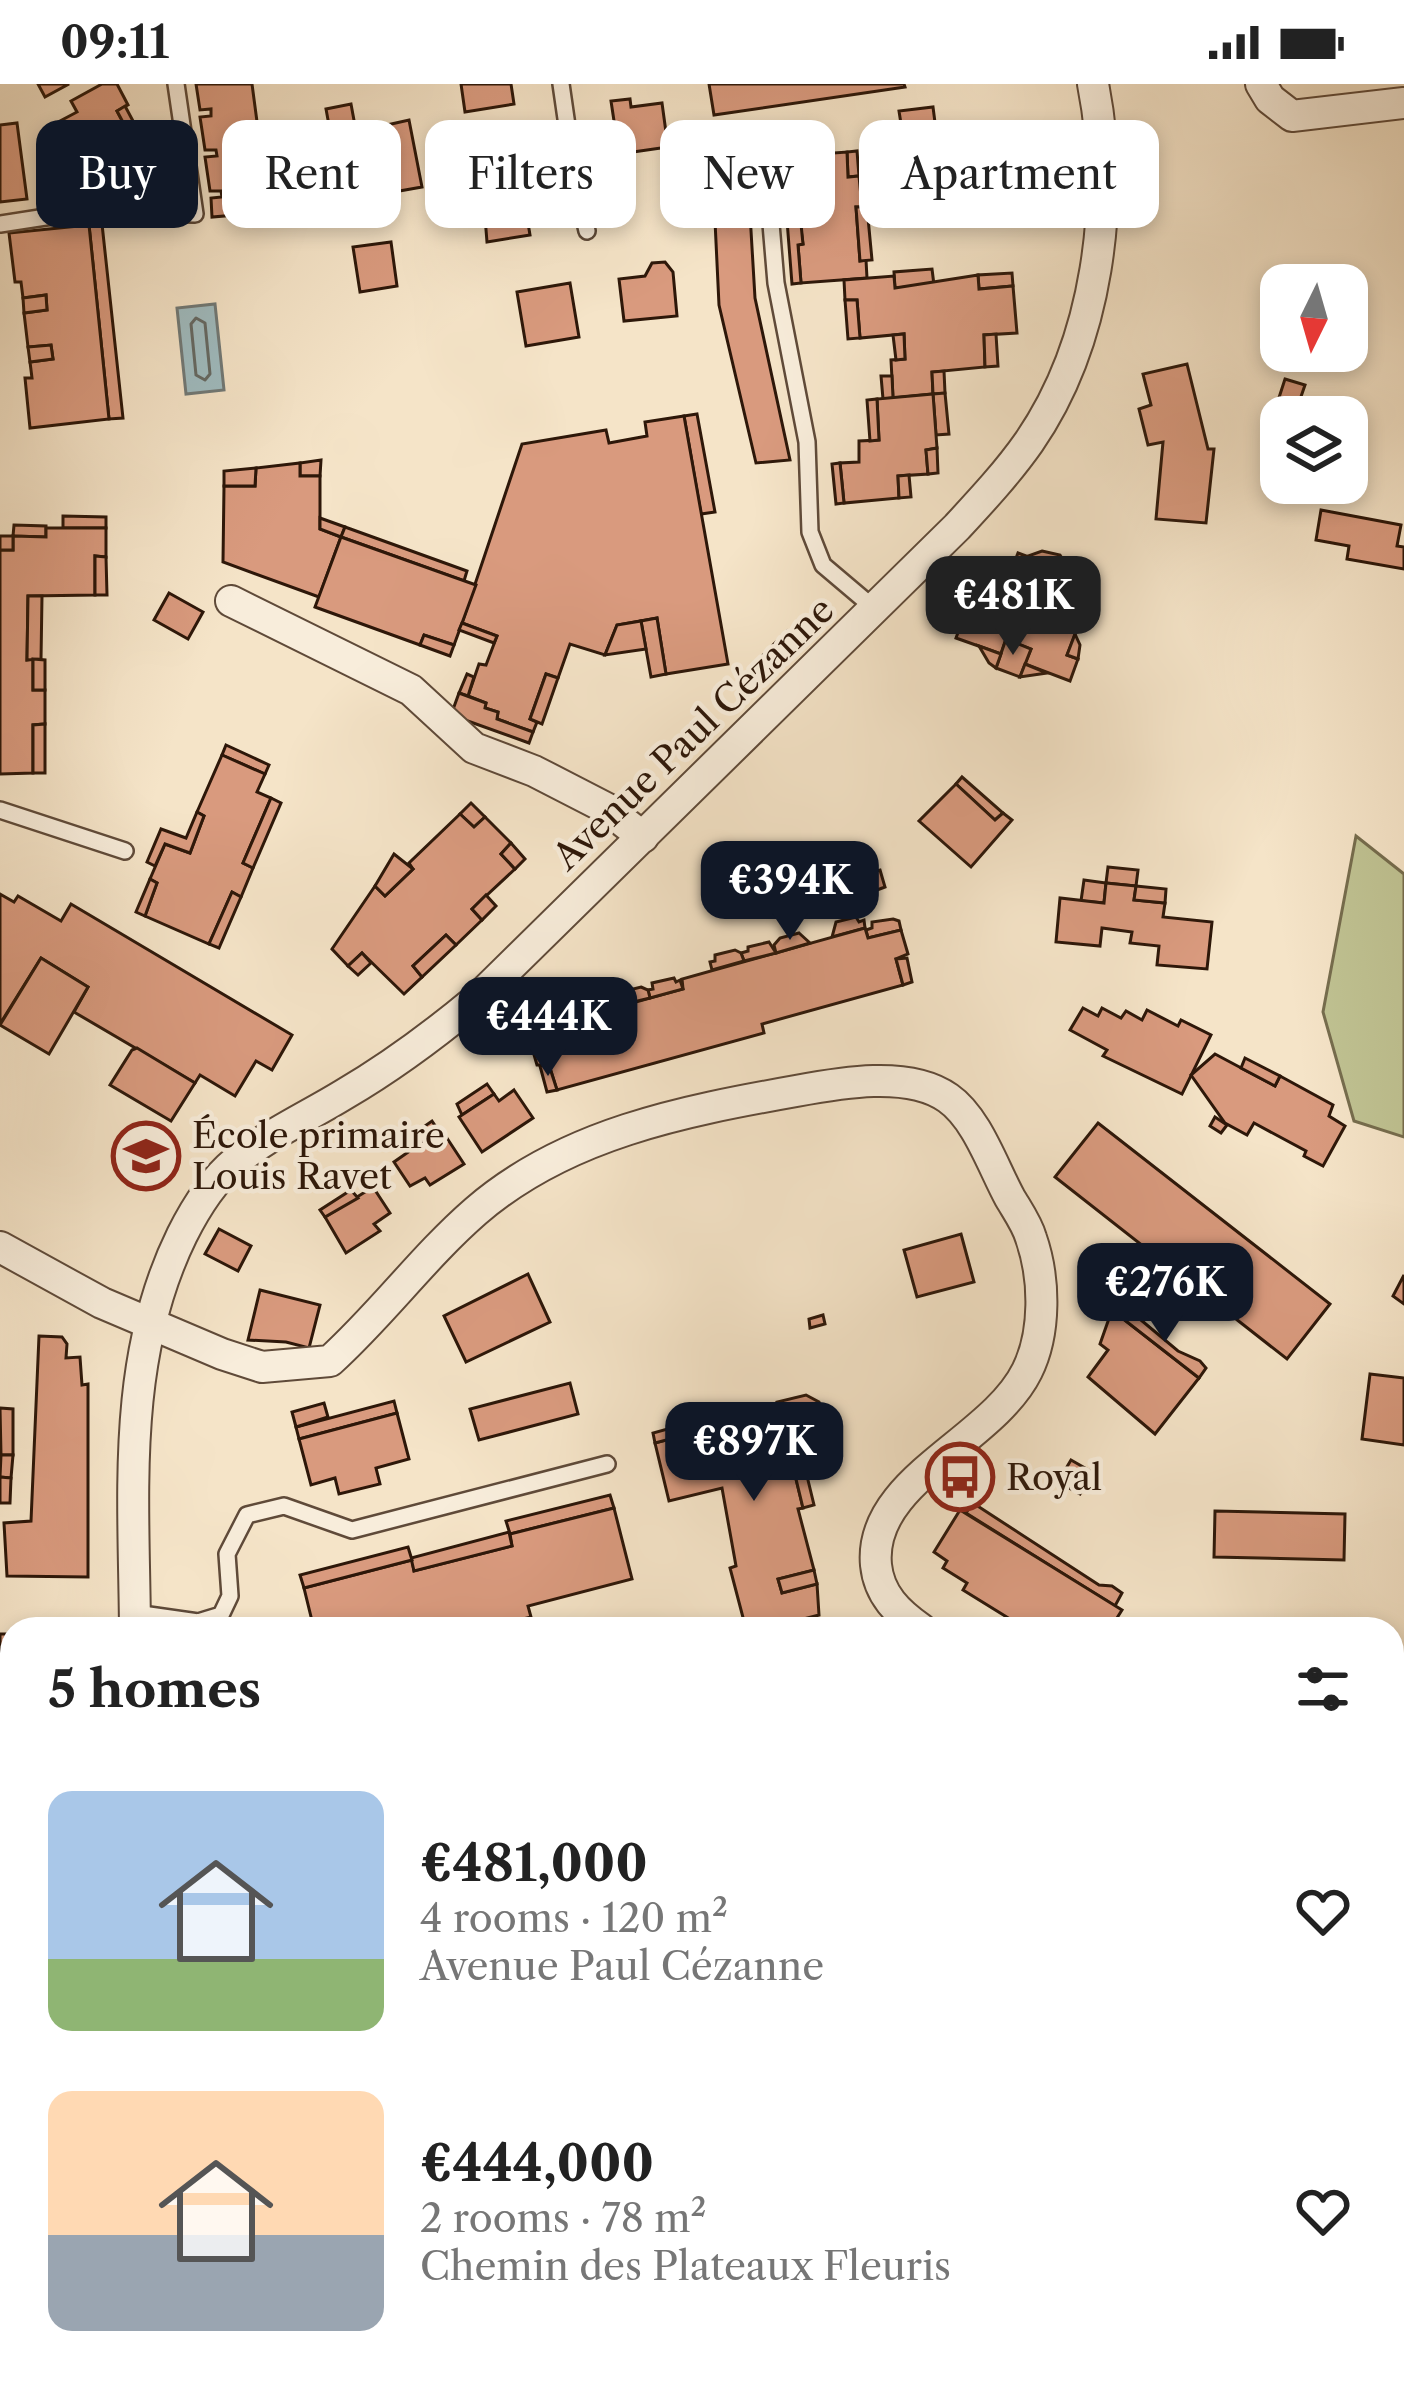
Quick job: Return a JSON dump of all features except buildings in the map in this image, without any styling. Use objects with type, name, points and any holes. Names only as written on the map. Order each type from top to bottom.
[{"type":"street","name":"Avenue Paul Cézanne","points":[[135,1617],[135,1409],[140,1360],[163,1277],[192,1214],[233,1163],[415,1050],[476,1000],[875,609],[1002,477],[1031,439],[1066,369],[1098,263],[1103,154],[1093,84]]},
{"type":"street","points":[[1261,84],[1270,99],[1292,116],[1404,104]]},
{"type":"street","name":"Avenue Paul Cézanne","points":[[231,601],[411,690],[474,748],[534,771],[606,808],[643,837]]},
{"type":"street","points":[[0,1247],[103,1303],[222,1354],[262,1366],[330,1361],[477,1210],[525,1175],[581,1147],[632,1126],[822,1086],[922,1086],[948,1098],[965,1117],[1031,1236],[1041,1316],[1027,1372],[1005,1403],[915,1483],[881,1523],[875,1545],[876,1571],[883,1592],[904,1617]]},
{"type":"lane","points":[[0,224],[78,212],[195,214],[176,84]]},
{"type":"lane","points":[[561,84],[587,231]]},
{"type":"lane","points":[[771,228],[776,283],[807,442],[809,532],[823,565],[875,609]]},
{"type":"lane","points":[[0,810],[125,851]]},
{"type":"lane","points":[[214,1617],[221,1615],[230,1596],[227,1554],[248,1515],[284,1506],[352,1530],[607,1464]]},
{"type":"green space","points":[[1356,836],[1404,874],[1404,1137],[1354,1121],[1323,1012]]},
{"type":"water","points":[[215,304],[224,390],[186,394],[177,308]]},
{"type":"place","name":"École primaire Louis Ravet","points":[[146,1156]]},
{"type":"place","name":"Royal","points":[[960,1477]]}]
